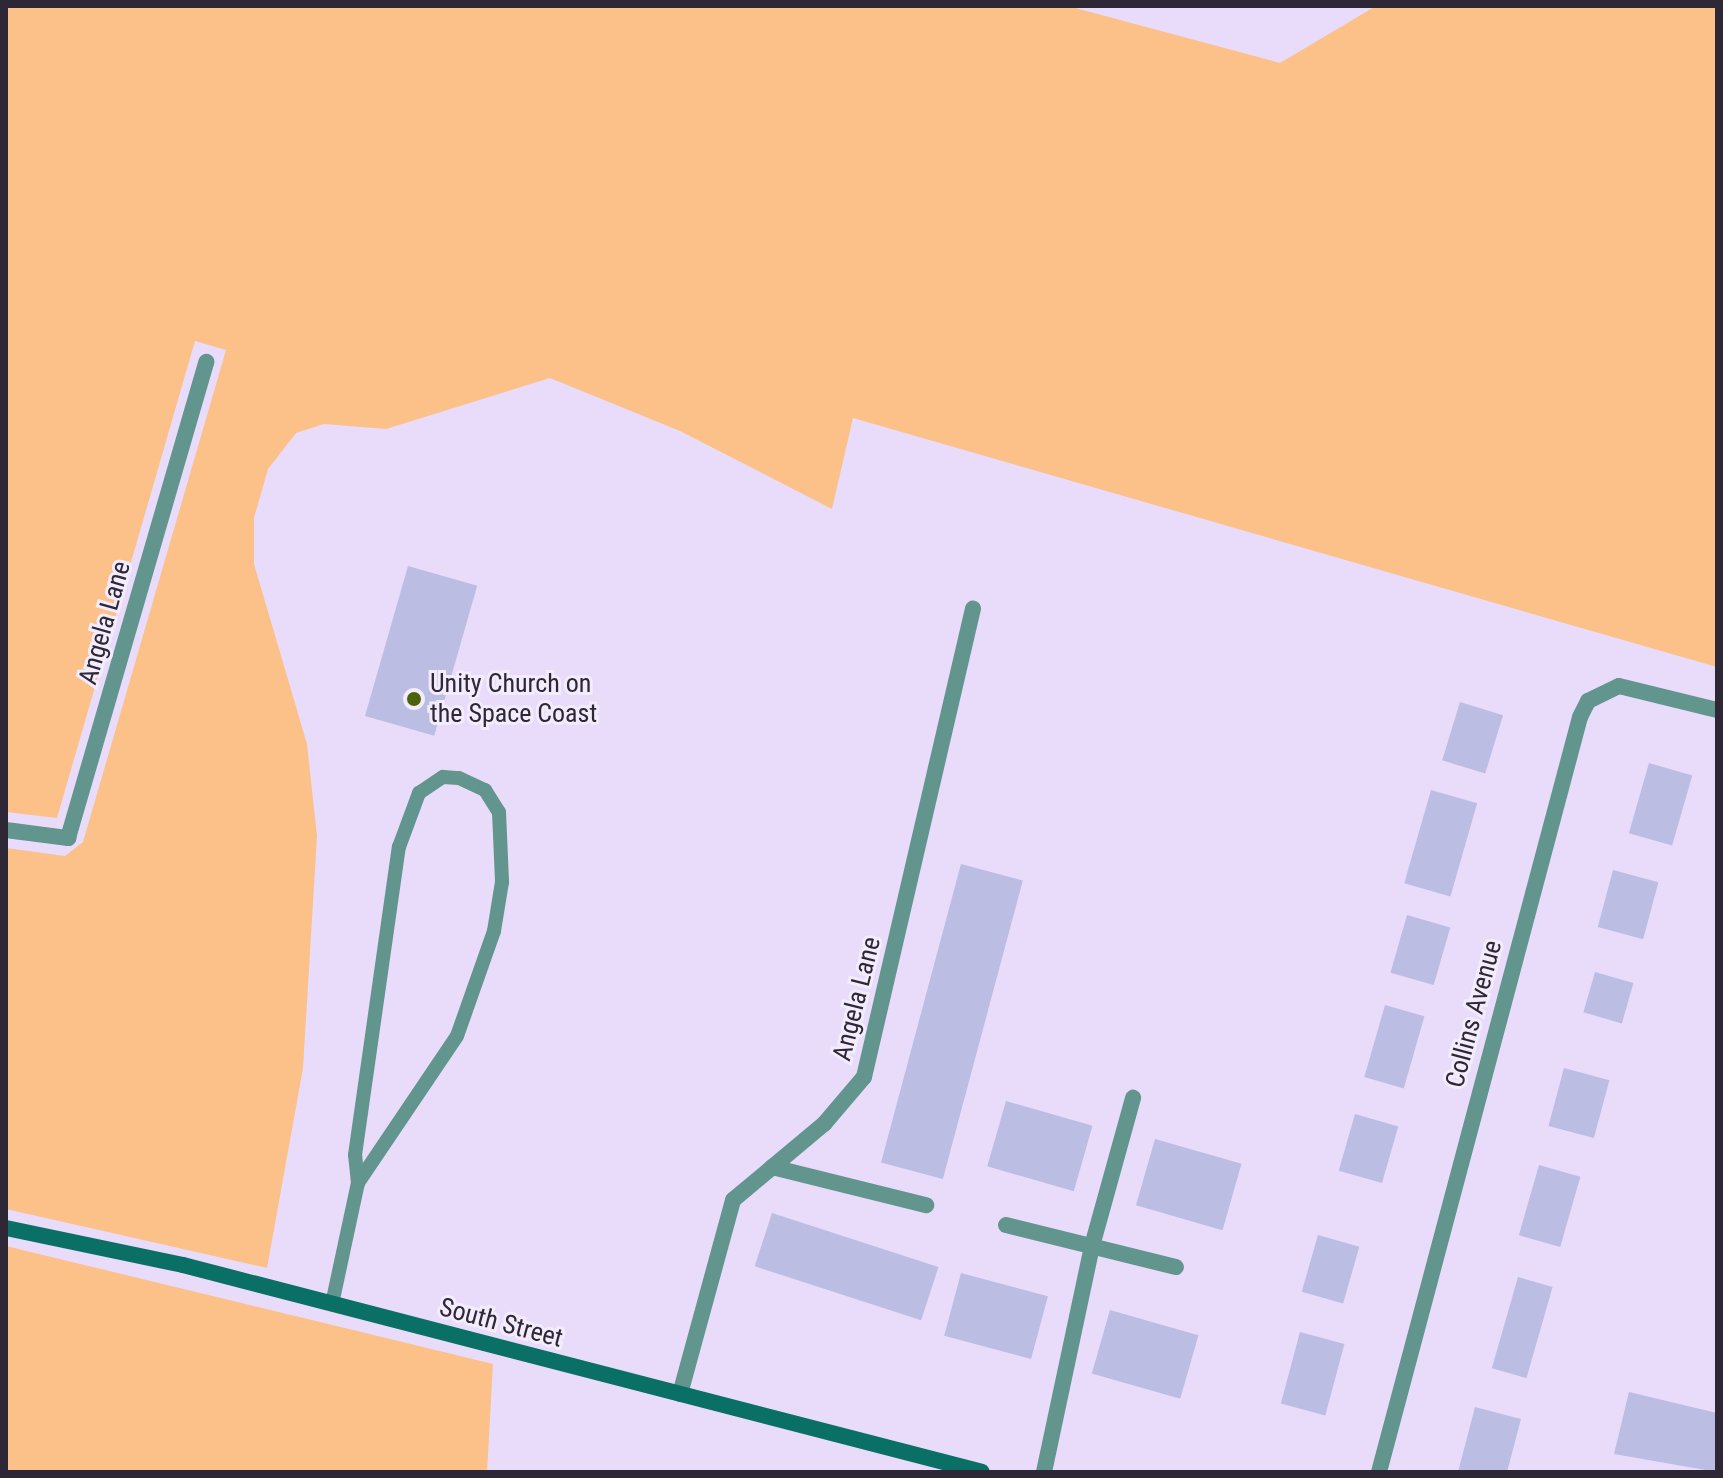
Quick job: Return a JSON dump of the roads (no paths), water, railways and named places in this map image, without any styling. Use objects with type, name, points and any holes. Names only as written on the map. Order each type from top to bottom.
[{"type":"main road","name":"South Street","points":[[6,1228],[332,1304],[982,1472]]},
{"type":"street","name":"Angela Lane","points":[[6,830],[68,838],[206,362]]},
{"type":"street","name":"Angela Lane","points":[[680,1394],[733,1200],[772,1167],[864,1077],[973,609]]},
{"type":"street","name":"Collins Avenue","points":[[1379,1472],[1580,717],[1588,701],[1619,686],[1717,710]]},
{"type":"street","points":[[1044,1472],[1092,1246],[1133,1098]]},
{"type":"street","points":[[772,1167],[926,1205]]},
{"type":"street","points":[[1006,1225],[1176,1267]]},
{"type":"lane","points":[[332,1304],[358,1183],[355,1155],[399,847],[419,793],[443,777],[459,778],[485,790],[499,812],[494,931],[457,1036],[358,1183]]},
{"type":"place","name":"Unity Church on the Space Coast","points":[[414,699]]}]
